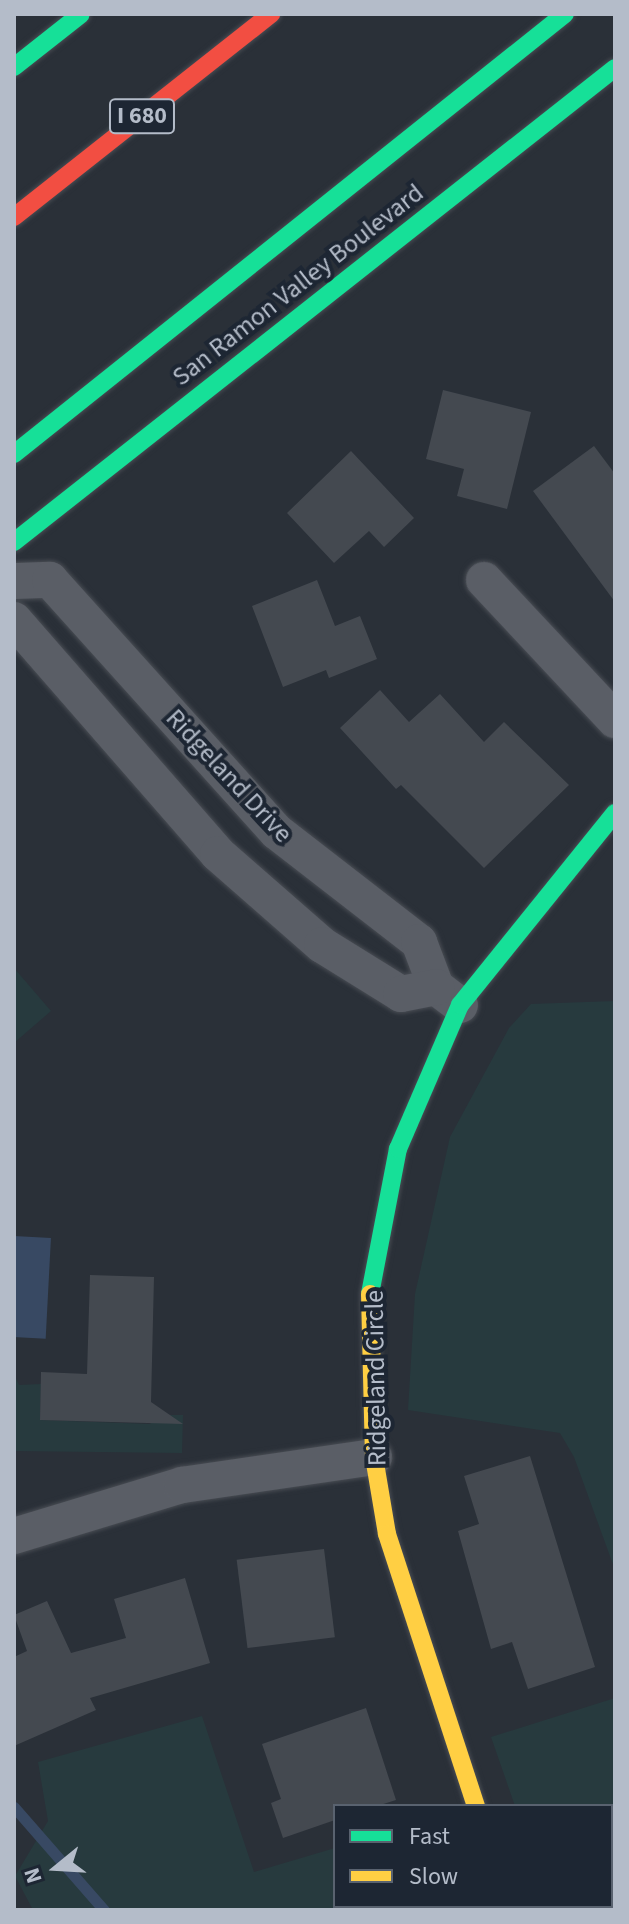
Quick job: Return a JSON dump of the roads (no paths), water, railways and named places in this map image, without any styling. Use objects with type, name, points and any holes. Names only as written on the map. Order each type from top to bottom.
[{"type":"main road","points":[[14,67],[81,14]]},
{"type":"main road","name":"I 680","points":[[14,217],[271,14]]},
{"type":"main road","name":"San Ramon Valley Boulevard","points":[[14,454],[565,14]]},
{"type":"main road","name":"San Ramon Valley Boulevard","points":[[14,542],[615,68]]},
{"type":"main road","name":"Ridgeland Circle","points":[[475,1804],[387,1534],[374,1457],[370,1296],[395,1163],[448,996],[615,813]]},
{"type":"street","name":"Ridgeland Drive","points":[[14,582],[50,580],[277,832],[419,942],[448,996]]},
{"type":"street","points":[[484,580],[615,720]]},
{"type":"street","points":[[14,620],[218,854],[322,945],[401,994],[448,996]]},
{"type":"street","points":[[14,1536],[182,1485],[374,1457]]},
{"type":"water","points":[[14,1236],[51,1238],[46,1339],[14,1337]]},
{"type":"waterway","points":[[14,1807],[104,1910]]}]
